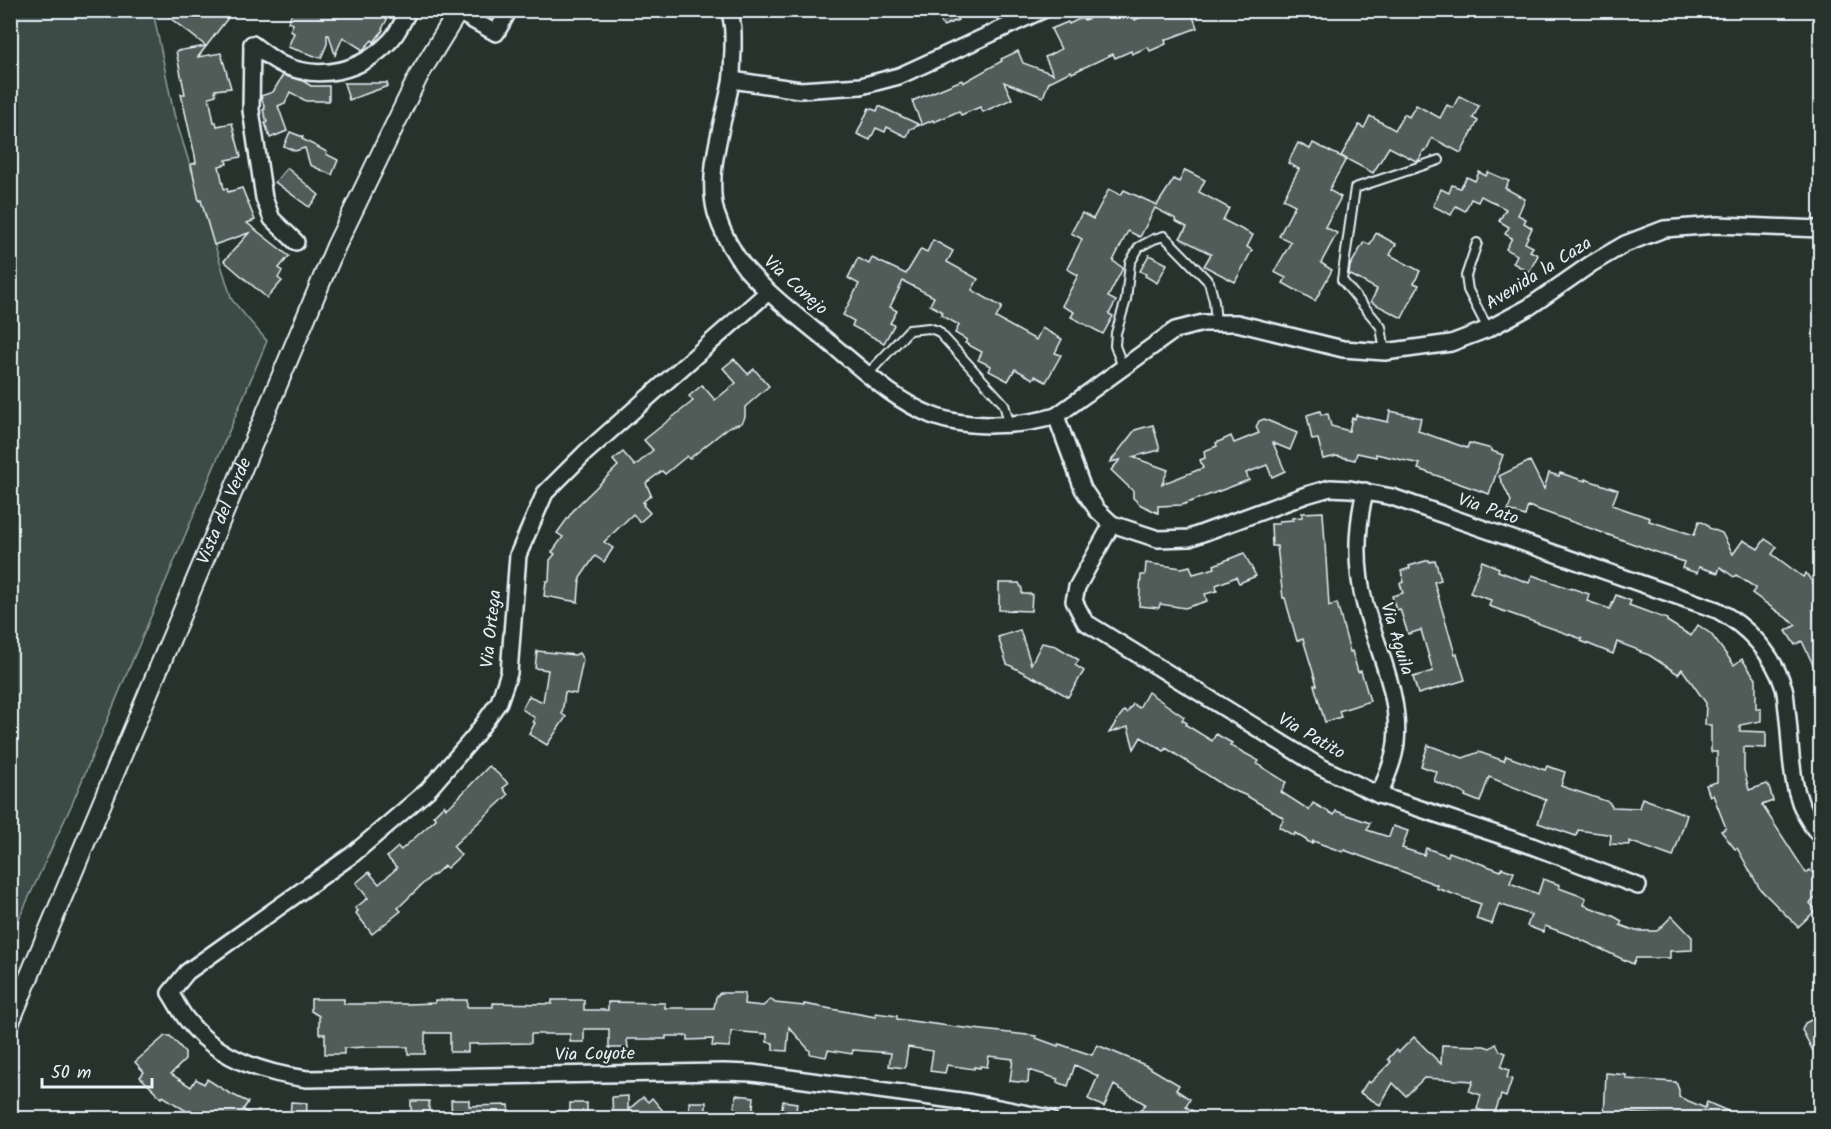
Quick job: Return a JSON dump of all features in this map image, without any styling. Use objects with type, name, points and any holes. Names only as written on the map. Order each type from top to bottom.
[{"type":"street","points":[[296,242],[272,219],[264,198],[251,110],[252,44],[283,64],[315,73],[347,70],[391,41],[409,10]]},
{"type":"street","points":[[458,11],[496,33],[509,10]]},
{"type":"street","name":"Via Conejo","points":[[729,10],[733,21],[732,80],[713,177],[716,211],[728,241],[744,267],[768,292],[867,375],[906,403],[933,416],[985,425],[1040,421],[1056,416]]},
{"type":"street","points":[[732,80],[800,90],[861,86],[899,76],[1043,10]]},
{"type":"street","name":"Vista del Verde","points":[[10,1022],[336,246],[419,75],[458,11]]},
{"type":"street","name":"Avenida la Caza","points":[[1056,416],[1175,330],[1203,323],[1237,323],[1343,349],[1385,352],[1450,343],[1488,329],[1529,307],[1591,264],[1625,244],[1664,229],[1716,225],[1821,229]]},
{"type":"street","name":"Via Ortega","points":[[170,993],[187,972],[352,855],[428,790],[474,736],[499,702],[509,673],[518,555],[545,493],[585,453],[768,292]]},
{"type":"street","name":"Via Pato","points":[[1056,416],[1083,489],[1096,510],[1112,524],[1158,539],[1189,538],[1329,488],[1365,491],[1392,497],[1717,610],[1736,620],[1765,651],[1784,688],[1789,720],[1792,773],[1799,800],[1809,823],[1821,836]]},
{"type":"street","name":"Via Aguila","points":[[1365,491],[1358,519],[1358,568],[1365,604],[1394,698],[1397,724],[1396,745],[1379,795]]},
{"type":"street","name":"Via Patito","points":[[1112,524],[1077,587],[1074,601],[1085,621],[1319,766],[1379,795],[1532,846],[1638,886]]},
{"type":"street","name":"Via Coyote","points":[[170,993],[188,1021],[207,1041],[250,1066],[276,1075],[307,1080],[752,1073],[968,1102],[1049,1119]]},
{"type":"lane","points":[[1385,352],[1381,327],[1342,280],[1355,188],[1439,160]]},
{"type":"lane","points":[[1123,367],[1115,346],[1116,333],[1126,300],[1130,263],[1139,247],[1154,239],[1164,236],[1209,282],[1215,302],[1216,323]]},
{"type":"lane","points":[[1477,243],[1466,276],[1468,290],[1488,329]]},
{"type":"lane","points":[[867,375],[909,330],[929,328],[938,331],[1004,404],[1009,423]]},
{"type":"shaded area","points":[[11,11],[153,11],[174,114],[232,300],[267,341],[72,804],[11,936]]},
{"type":"building","points":[[176,10],[234,10],[198,57],[221,53],[231,88],[215,90],[216,95],[209,97],[214,122],[217,126],[232,123],[241,157],[226,160],[227,164],[219,166],[224,189],[227,188],[228,192],[242,188],[255,220],[247,223],[289,256],[279,268],[282,271],[278,278],[282,281],[267,298],[224,261],[249,233],[214,245],[201,200],[199,201],[191,164],[196,163],[195,156],[181,94],[185,94],[176,51],[206,46],[170,18]]},
{"type":"building","points":[[293,10],[392,10],[383,30],[374,42],[372,40],[363,50],[343,37],[335,55],[329,35],[327,35],[327,44],[321,58],[288,47],[294,33],[290,31],[293,24],[288,22]]},
{"type":"building","points":[[936,10],[954,10],[958,20],[943,26]]},
{"type":"building","points":[[1109,10],[1131,10],[1135,20],[1155,10],[1191,10],[1197,28],[1165,40],[1166,44],[1150,51],[1148,47],[1115,58],[1113,54],[1072,73],[1071,71],[1049,82],[1043,97],[1004,82],[1012,99],[983,112],[980,107],[961,115],[959,111],[922,125],[912,101],[962,80],[963,83],[1018,51],[1023,63],[1053,74],[1045,57],[1061,49],[1051,29],[1081,18],[1085,20]]},
{"type":"building","points":[[283,75],[311,86],[329,86],[329,101],[306,101],[290,92],[285,103],[278,106],[287,131],[270,138],[261,96],[273,92]]},
{"type":"building","points":[[344,83],[387,83],[388,86],[349,100]]},
{"type":"building","points":[[1459,96],[1479,106],[1473,118],[1478,121],[1461,153],[1432,138],[1426,151],[1424,150],[1419,160],[1416,161],[1389,147],[1373,173],[1341,156],[1359,125],[1364,128],[1370,116],[1395,130],[1404,114],[1409,117],[1416,105],[1440,118],[1447,105],[1453,108]]},
{"type":"building","points":[[879,106],[920,125],[910,129],[907,137],[887,127],[885,132],[876,128],[870,140],[857,134],[869,108],[877,111]]},
{"type":"building","points":[[290,132],[303,137],[302,139],[338,160],[332,175],[310,165],[305,148],[295,151],[284,146]]},
{"type":"building","points":[[1298,143],[1310,149],[1313,143],[1346,159],[1329,190],[1341,197],[1325,227],[1337,233],[1321,263],[1332,270],[1315,301],[1283,283],[1286,278],[1274,272],[1291,242],[1279,236],[1295,205],[1283,199],[1299,169],[1288,163]]},
{"type":"building","points":[[287,168],[319,195],[309,207],[275,182]]},
{"type":"building","points":[[1185,170],[1205,180],[1199,192],[1229,208],[1223,220],[1253,235],[1247,247],[1252,250],[1235,282],[1204,266],[1211,254],[1180,238],[1187,227],[1155,208],[1140,237],[1128,231],[1113,261],[1123,268],[1108,297],[1116,301],[1109,314],[1113,316],[1103,334],[1071,317],[1074,312],[1062,306],[1078,275],[1067,269],[1082,239],[1071,233],[1082,213],[1093,219],[1109,189],[1121,195],[1124,190],[1157,205],[1174,179],[1179,182]]},
{"type":"building","points":[[1479,172],[1486,176],[1488,172],[1509,181],[1505,188],[1525,199],[1518,215],[1526,219],[1524,223],[1532,228],[1525,243],[1533,247],[1530,251],[1538,255],[1529,272],[1513,263],[1517,255],[1506,249],[1512,238],[1505,234],[1509,227],[1499,221],[1506,209],[1481,196],[1478,202],[1471,199],[1465,211],[1456,206],[1451,215],[1433,206],[1441,189],[1449,193],[1452,185],[1460,188],[1467,177],[1475,181]]},
{"type":"building","points":[[1376,233],[1396,244],[1390,255],[1420,271],[1414,283],[1419,285],[1402,318],[1371,302],[1377,289],[1349,274],[1350,266],[1364,242],[1370,245]]},
{"type":"building","points":[[933,240],[953,251],[947,262],[978,279],[972,290],[1002,307],[996,318],[1036,340],[1042,328],[1062,339],[1055,353],[1061,355],[1046,382],[1035,376],[1033,379],[1015,369],[1008,381],[989,371],[991,366],[978,360],[982,352],[965,343],[967,340],[955,333],[959,325],[941,315],[943,312],[930,305],[934,297],[903,281],[890,307],[897,311],[890,323],[894,325],[884,343],[852,326],[854,321],[843,315],[859,284],[848,278],[858,258],[869,264],[872,258],[906,274],[921,249],[927,252]]},
{"type":"building","points":[[1149,255],[1167,264],[1157,283],[1140,271]]},
{"type":"building","points":[[734,359],[748,374],[754,369],[769,386],[745,407],[745,417],[742,423],[729,427],[689,459],[687,456],[665,474],[662,471],[646,483],[651,495],[643,502],[645,503],[643,505],[650,513],[640,522],[633,514],[604,542],[613,548],[604,562],[595,556],[580,578],[578,602],[544,596],[546,581],[549,581],[550,560],[555,554],[552,552],[563,537],[557,533],[575,508],[618,466],[613,460],[623,452],[635,466],[653,450],[644,440],[693,401],[689,396],[702,385],[715,400],[736,383],[723,368]]},
{"type":"building","points":[[1320,411],[1321,415],[1328,414],[1331,426],[1349,431],[1352,418],[1355,419],[1356,415],[1388,422],[1390,411],[1421,418],[1418,431],[1467,448],[1469,443],[1492,449],[1503,455],[1489,494],[1418,469],[1420,464],[1376,454],[1376,457],[1357,453],[1355,460],[1337,456],[1323,459],[1318,439],[1312,440],[1307,415]]},
{"type":"building","points":[[1264,419],[1297,433],[1290,450],[1273,443],[1285,471],[1272,477],[1267,465],[1246,473],[1249,480],[1182,505],[1158,506],[1158,513],[1141,505],[1133,498],[1133,491],[1111,470],[1120,460],[1110,462],[1135,430],[1153,425],[1160,450],[1132,457],[1168,470],[1162,484],[1203,468],[1200,460],[1205,458],[1204,451],[1217,446],[1216,443],[1231,436],[1234,443],[1259,433],[1256,427],[1259,421]]},
{"type":"building","points":[[1530,461],[1544,489],[1549,473],[1559,476],[1560,473],[1585,481],[1585,479],[1618,490],[1612,505],[1650,518],[1649,521],[1694,535],[1699,521],[1707,524],[1709,528],[1722,533],[1733,554],[1743,540],[1758,549],[1765,539],[1777,547],[1772,554],[1803,577],[1806,573],[1821,595],[1821,682],[1802,641],[1795,645],[1786,631],[1796,625],[1752,593],[1756,588],[1736,575],[1734,577],[1720,567],[1718,573],[1699,567],[1697,573],[1682,568],[1684,562],[1528,506],[1525,516],[1508,510],[1511,501],[1499,476]]},
{"type":"building","points":[[1323,512],[1329,606],[1337,603],[1350,652],[1352,651],[1358,672],[1361,671],[1370,701],[1339,711],[1341,717],[1325,722],[1303,639],[1297,641],[1285,598],[1283,598],[1277,546],[1272,546],[1271,524],[1302,517],[1302,513]]},
{"type":"building","points":[[1244,553],[1256,576],[1239,583],[1236,577],[1216,585],[1217,591],[1205,594],[1207,601],[1185,608],[1160,604],[1159,608],[1139,606],[1141,575],[1145,575],[1146,563],[1182,568],[1190,566],[1193,574],[1215,568],[1214,565]]},
{"type":"building","points":[[1429,560],[1430,562],[1435,560],[1441,580],[1434,582],[1465,680],[1418,694],[1413,677],[1433,671],[1421,630],[1408,634],[1400,609],[1396,610],[1392,596],[1403,593],[1400,583],[1404,582],[1401,571]]},
{"type":"building","points":[[1482,561],[1499,568],[1498,571],[1529,583],[1532,575],[1589,594],[1587,601],[1610,609],[1616,595],[1631,601],[1629,605],[1667,619],[1691,636],[1698,625],[1711,634],[1734,665],[1742,659],[1756,679],[1756,709],[1761,709],[1761,721],[1740,725],[1740,731],[1766,732],[1766,748],[1744,747],[1744,770],[1749,790],[1767,784],[1769,786],[1773,801],[1762,805],[1806,873],[1810,870],[1821,881],[1821,893],[1810,903],[1816,910],[1798,927],[1760,889],[1737,848],[1735,849],[1721,831],[1726,828],[1713,795],[1710,797],[1706,785],[1717,782],[1717,752],[1711,752],[1711,725],[1705,725],[1706,703],[1682,669],[1678,674],[1649,655],[1617,642],[1613,654],[1581,641],[1582,639],[1489,606],[1491,600],[1470,593]]},
{"type":"building","points":[[999,583],[1019,583],[1022,594],[1032,594],[1031,611],[999,610]]},
{"type":"building","points":[[1020,630],[1031,664],[1042,643],[1056,646],[1079,660],[1075,665],[1084,671],[1068,697],[1035,677],[1036,679],[1007,664],[998,637]]},
{"type":"building","points":[[537,651],[575,655],[579,653],[583,660],[576,694],[565,692],[562,714],[566,717],[547,745],[529,734],[535,718],[522,709],[529,696],[543,702],[548,670],[535,668]]},
{"type":"building","points":[[1148,692],[1184,717],[1182,720],[1187,723],[1186,725],[1212,741],[1216,734],[1232,743],[1230,745],[1259,761],[1257,764],[1286,782],[1281,792],[1309,810],[1313,803],[1334,815],[1336,811],[1370,823],[1367,830],[1389,837],[1393,826],[1408,831],[1402,848],[1424,855],[1426,848],[1448,856],[1449,852],[1501,871],[1502,868],[1514,872],[1510,883],[1538,894],[1543,879],[1560,885],[1559,888],[1586,898],[1584,905],[1613,916],[1622,921],[1620,925],[1636,931],[1657,931],[1672,916],[1692,937],[1692,950],[1670,951],[1670,958],[1636,958],[1633,964],[1545,926],[1543,932],[1527,926],[1531,915],[1499,904],[1492,924],[1476,919],[1481,904],[1344,850],[1343,852],[1313,841],[1312,844],[1295,833],[1294,836],[1279,827],[1284,818],[1247,796],[1226,787],[1166,748],[1164,751],[1141,737],[1134,749],[1128,727],[1109,733],[1124,711],[1127,713],[1133,704],[1139,708]]},
{"type":"building","points":[[1428,745],[1463,758],[1479,752],[1504,761],[1506,756],[1545,770],[1547,766],[1565,772],[1561,786],[1609,802],[1612,807],[1639,808],[1642,798],[1687,815],[1673,857],[1629,841],[1629,845],[1610,844],[1611,835],[1578,830],[1576,836],[1538,823],[1546,800],[1489,777],[1480,802],[1465,796],[1466,794],[1434,781],[1437,772],[1421,766]]},
{"type":"building","points":[[489,766],[508,784],[503,788],[508,795],[453,846],[461,855],[447,868],[444,866],[432,875],[398,908],[401,911],[372,934],[356,913],[358,911],[355,908],[368,898],[356,883],[369,872],[379,884],[397,868],[387,857],[398,847],[401,850],[436,819],[433,816],[444,805],[446,808],[452,804]]},
{"type":"building","points":[[720,993],[745,993],[744,1004],[763,1006],[771,999],[775,1003],[804,1006],[804,1004],[876,1017],[876,1013],[897,1016],[897,1019],[1036,1036],[1036,1038],[1058,1046],[1059,1044],[1092,1055],[1097,1045],[1145,1065],[1179,1085],[1176,1090],[1190,1099],[1186,1107],[1206,1119],[1136,1119],[1145,1104],[1114,1085],[1104,1107],[1088,1099],[1098,1076],[1075,1065],[1068,1086],[1057,1082],[1058,1079],[1029,1070],[1028,1083],[1010,1081],[1013,1059],[989,1056],[987,1067],[980,1066],[974,1069],[947,1065],[945,1073],[930,1071],[933,1051],[908,1047],[905,1068],[889,1066],[891,1053],[853,1050],[852,1054],[828,1050],[826,1057],[810,1054],[810,1051],[789,1027],[787,1051],[773,1050],[773,1043],[767,1042],[767,1034],[731,1031],[730,1047],[712,1046],[713,1039],[688,1040],[688,1036],[666,1036],[666,1039],[627,1039],[628,1048],[609,1048],[609,1029],[584,1029],[584,1042],[570,1042],[570,1034],[531,1034],[531,1043],[468,1044],[468,1052],[450,1052],[450,1033],[425,1033],[425,1054],[408,1054],[408,1047],[368,1047],[344,1048],[344,1054],[325,1054],[325,1034],[319,1034],[319,1016],[311,1011],[311,999],[344,999],[344,1004],[406,1004],[435,1003],[435,1000],[467,1000],[467,1007],[493,1007],[493,1003],[552,1004],[552,1000],[584,1000],[584,1010],[608,1010],[608,1002],[665,1003],[665,1008],[714,1008],[716,997]]},
{"type":"building","points":[[1821,1015],[1821,1066],[1802,1030],[1805,1023]]},
{"type":"building","points":[[165,1036],[170,1036],[185,1052],[185,1060],[171,1074],[191,1087],[196,1079],[204,1084],[207,1079],[248,1102],[243,1110],[260,1119],[188,1119],[191,1114],[163,1096],[162,1098],[140,1077],[144,1072],[135,1062]]},
{"type":"building","points":[[1414,1037],[1441,1064],[1442,1045],[1490,1048],[1496,1044],[1500,1051],[1506,1053],[1501,1067],[1509,1070],[1507,1078],[1512,1079],[1506,1097],[1501,1095],[1494,1115],[1477,1109],[1481,1095],[1469,1091],[1473,1081],[1424,1078],[1406,1096],[1393,1083],[1380,1105],[1360,1093],[1368,1081],[1370,1083],[1391,1062],[1388,1059],[1396,1050],[1399,1052]]},
{"type":"building","points":[[1606,1073],[1626,1075],[1626,1079],[1676,1082],[1679,1097],[1705,1108],[1707,1102],[1746,1119],[1658,1119],[1659,1115],[1622,1113],[1622,1119],[1604,1119]]},
{"type":"building","points":[[736,1095],[754,1097],[752,1119],[734,1119]]},
{"type":"building","points":[[628,1096],[628,1110],[643,1097],[648,1102],[652,1098],[670,1119],[613,1119],[612,1097]]},
{"type":"building","points":[[451,1100],[469,1100],[469,1106],[509,1105],[510,1119],[452,1119]]},
{"type":"building","points":[[411,1101],[429,1101],[429,1119],[411,1119]]},
{"type":"building","points":[[783,1101],[797,1103],[795,1119],[780,1119]]},
{"type":"building","points":[[291,1102],[307,1103],[306,1119],[290,1119]]},
{"type":"building","points":[[689,1102],[706,1102],[706,1119],[690,1119]]},
{"type":"building","points":[[570,1103],[587,1103],[587,1119],[570,1119]]}]
